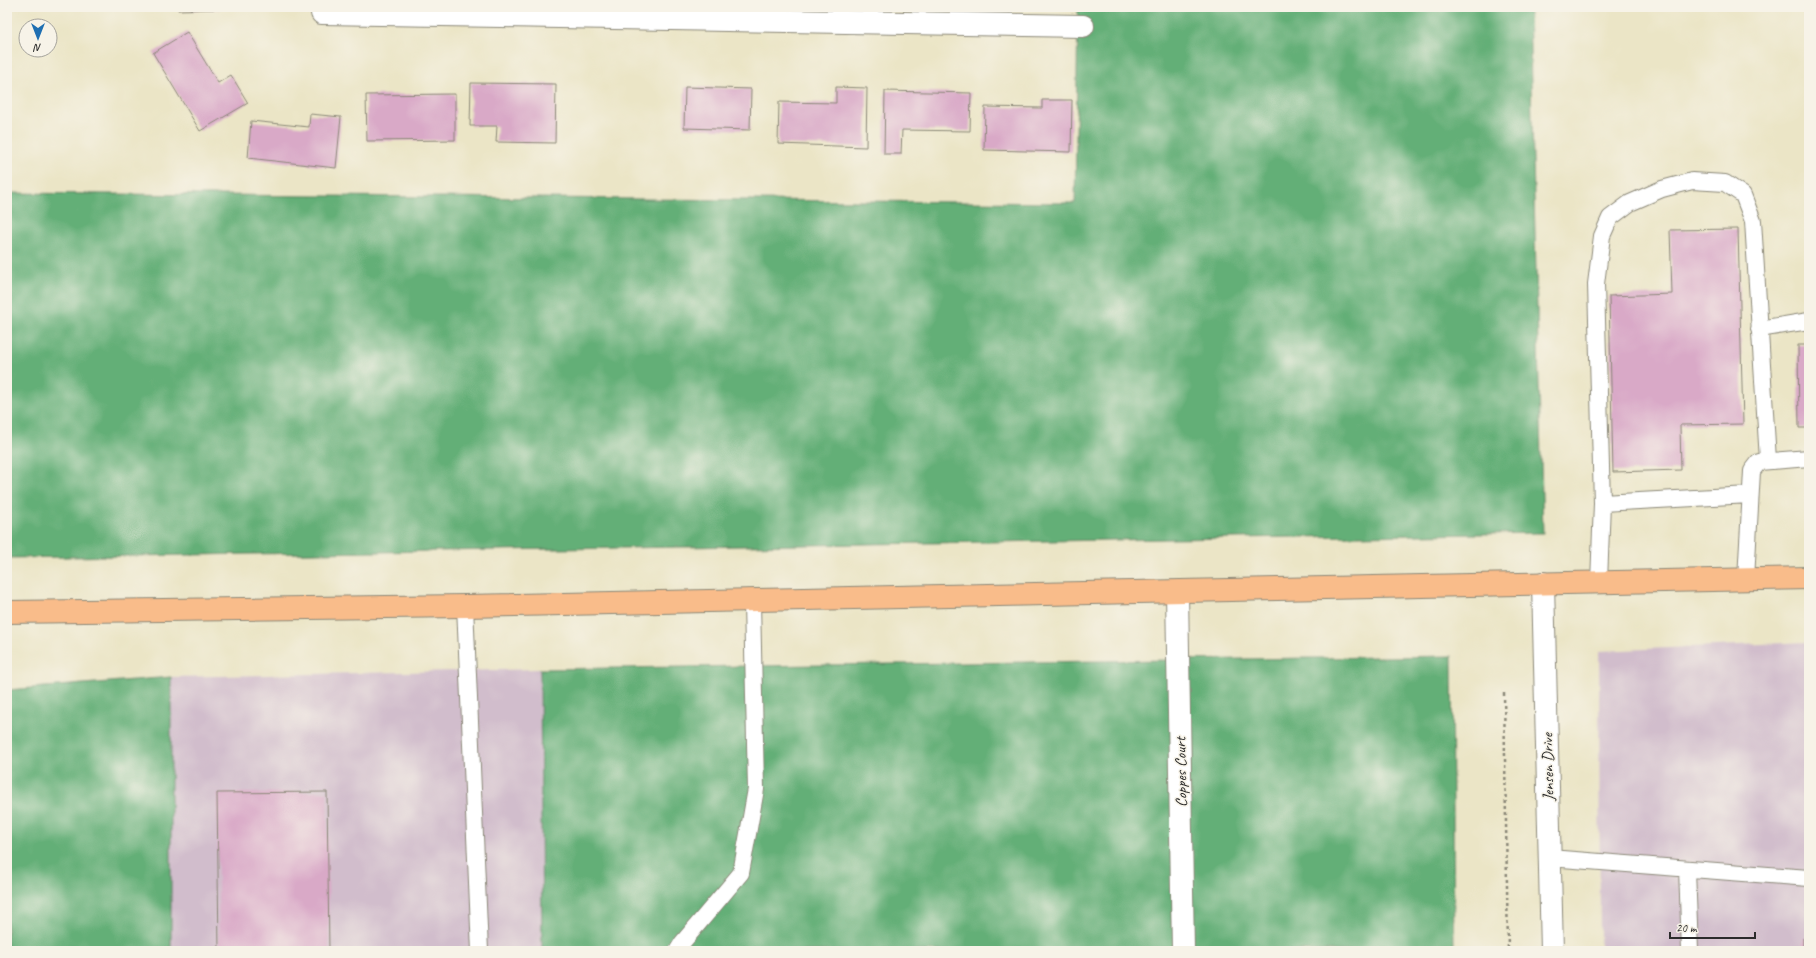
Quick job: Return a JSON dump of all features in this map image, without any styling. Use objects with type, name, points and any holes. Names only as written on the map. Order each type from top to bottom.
[{"type":"main road","points":[[7,612],[752,601],[1809,578]]},
{"type":"street","points":[[322,10],[1084,26]]},
{"type":"street","name":"Jensen Drive","points":[[1543,583],[1552,951]]},
{"type":"street","name":"Coppes Court","points":[[1177,592],[1183,951]]},
{"type":"lane","points":[[1599,582],[1602,503],[1596,284],[1602,236],[1610,218],[1630,203],[1662,189],[1692,181],[1724,183],[1742,195],[1753,221],[1768,460]]},
{"type":"lane","points":[[1759,329],[1809,321]]},
{"type":"lane","points":[[1746,579],[1752,471],[1759,462],[1768,460],[1809,458]]},
{"type":"lane","points":[[1602,503],[1750,495]]},
{"type":"lane","points":[[677,951],[682,943],[741,873],[756,789],[752,601]]},
{"type":"lane","points":[[465,606],[480,951]]},
{"type":"lane","points":[[1550,858],[1809,878]]},
{"type":"lane","points":[[1687,869],[1690,951]]},
{"type":"path","points":[[1504,693],[1508,951]]},
{"type":"shaded area","points":[[1809,642],[1809,951],[1600,951],[1599,651]]},
{"type":"shaded area","points":[[540,669],[542,951],[171,951],[171,677]]},
{"type":"green space","points":[[1078,7],[1529,7],[1543,533],[7,558],[7,193],[1075,203]]},
{"type":"green space","points":[[1452,656],[1454,951],[542,951],[540,669]]},
{"type":"green space","points":[[171,677],[171,951],[7,951],[7,690]]},
{"type":"building","points":[[178,7],[221,7],[221,9],[178,10]]},
{"type":"building","points":[[187,32],[218,83],[231,75],[248,103],[200,131],[153,53]]},
{"type":"building","points":[[471,83],[556,84],[555,143],[496,142],[497,126],[470,126]]},
{"type":"building","points":[[685,87],[751,89],[750,130],[684,128]]},
{"type":"building","points":[[836,87],[867,88],[866,147],[778,144],[779,102],[836,103]]},
{"type":"building","points":[[885,91],[971,93],[970,131],[902,130],[901,154],[884,154]]},
{"type":"building","points":[[455,94],[455,140],[367,141],[366,95]]},
{"type":"building","points":[[1042,100],[1072,100],[1071,152],[984,150],[985,107],[1042,108]]},
{"type":"building","points":[[310,114],[341,117],[336,168],[248,158],[251,121],[309,127]]},
{"type":"building","points":[[1738,229],[1743,424],[1680,425],[1681,470],[1613,472],[1609,296],[1672,294],[1670,230]]},
{"type":"building","points":[[1798,345],[1809,345],[1809,428],[1799,428]]},
{"type":"building","points":[[327,792],[329,951],[219,951],[217,793]]},
{"type":"building","points":[[1803,938],[1809,939],[1809,951],[1803,951]]}]
